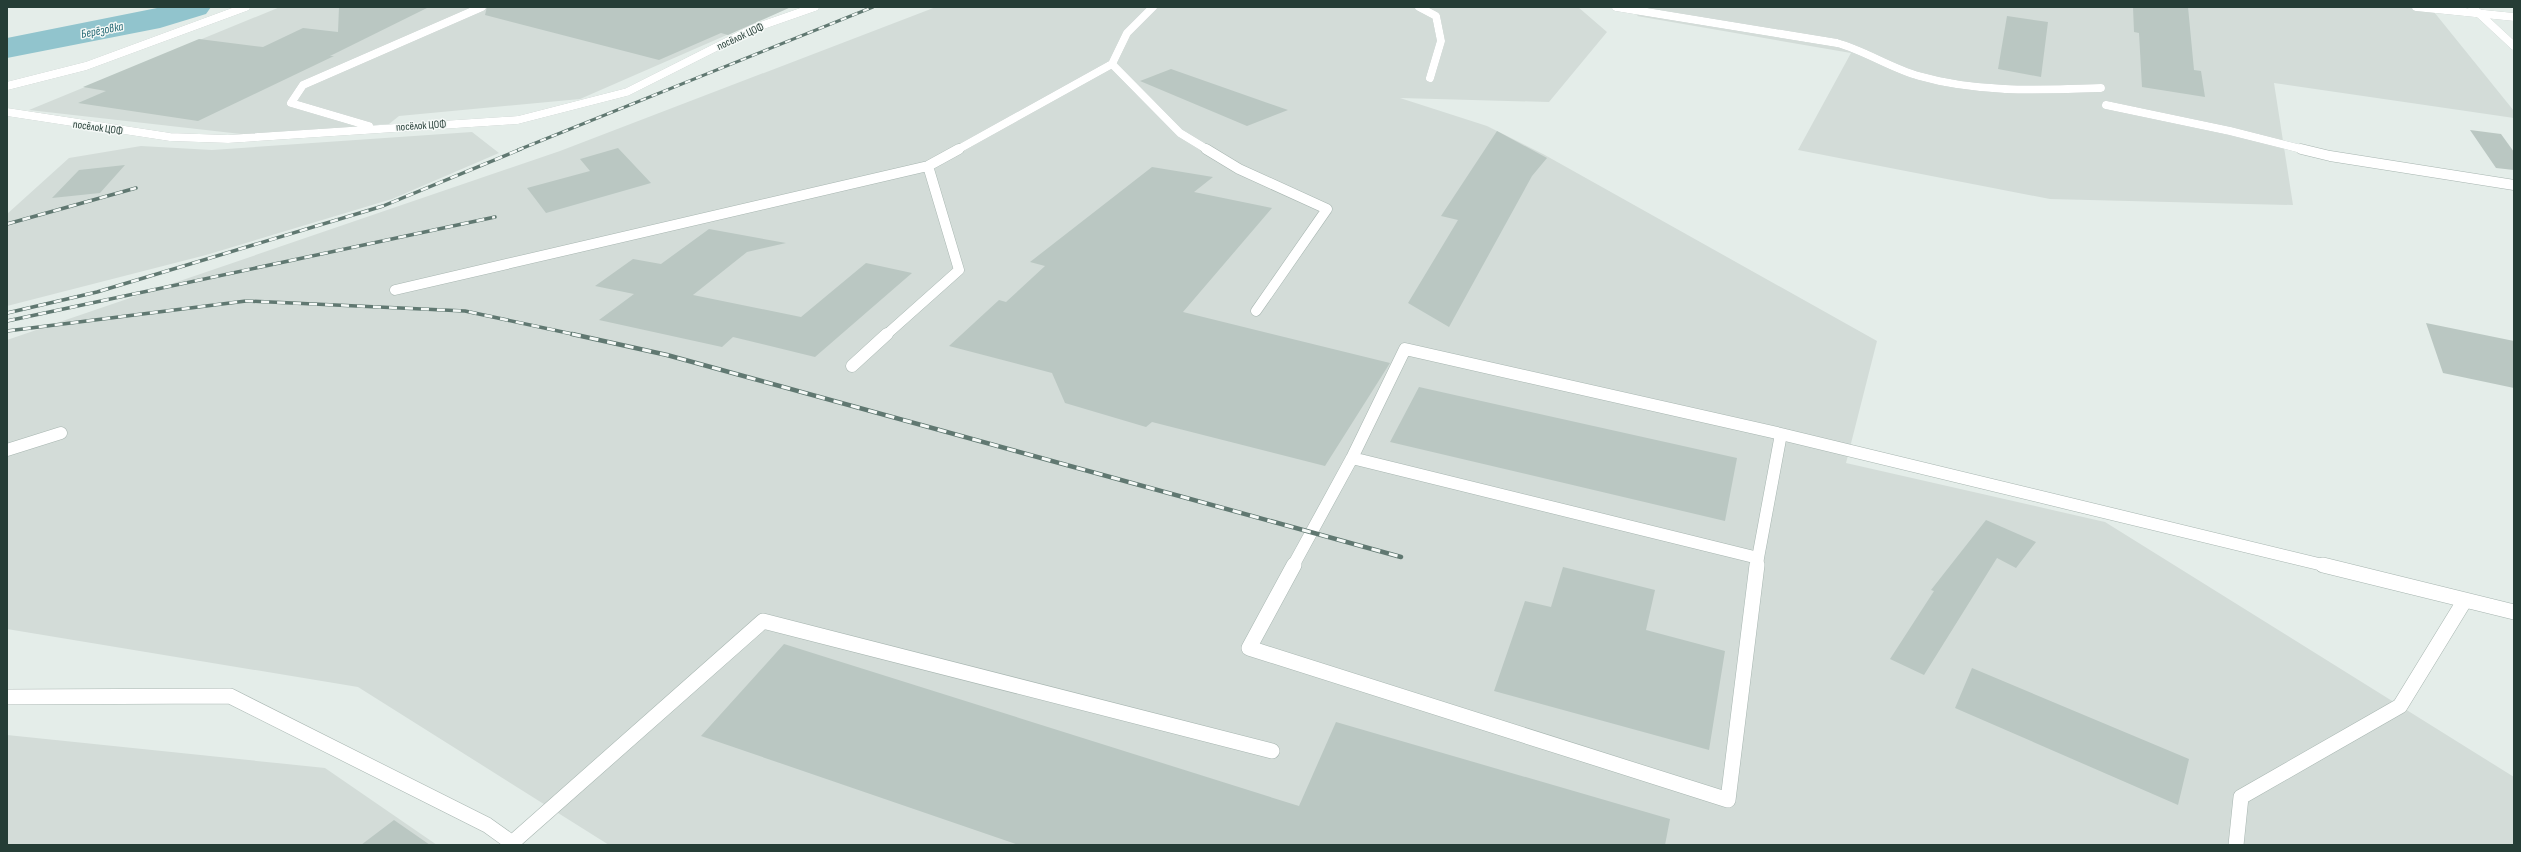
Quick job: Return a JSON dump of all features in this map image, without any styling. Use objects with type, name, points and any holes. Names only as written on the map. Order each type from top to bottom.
[{"type":"street","points":[[7,86],[86,66],[246,7]]},
{"type":"street","points":[[376,128],[291,103],[303,86],[482,7]]},
{"type":"street","name":"посёлок ЦОФ","points":[[7,112],[170,137],[228,139],[376,128],[518,120],[627,92],[752,29],[814,7]]},
{"type":"street","points":[[395,290],[928,166],[1112,64],[1127,33],[1153,7]]},
{"type":"street","points":[[1419,7],[1436,16],[1441,41],[1430,78]]},
{"type":"street","points":[[1616,7],[1808,37],[1850,46],[1917,75],[1977,88],[2032,91],[2101,88]]},
{"type":"street","points":[[2416,7],[2481,16],[2514,17]]},
{"type":"street","points":[[2472,7],[2514,46]]},
{"type":"street","points":[[1112,64],[1180,133],[1239,169],[1327,210],[1256,311]]},
{"type":"street","points":[[2106,105],[2230,131],[2330,156],[2514,185]]},
{"type":"street","points":[[852,366],[959,270],[928,166]]},
{"type":"street","points":[[1781,434],[1758,558],[1728,800],[1250,648],[1352,458],[1405,349],[1781,434],[2514,612]]},
{"type":"street","points":[[7,450],[61,433]]},
{"type":"street","points":[[1352,458],[1758,558]]},
{"type":"street","points":[[2236,845],[2241,797],[2400,706],[2465,600]]},
{"type":"street","points":[[7,697],[230,696],[487,825],[513,844],[763,621],[1272,751]]},
{"type":"shaded area","points":[[280,7],[771,7],[784,10],[580,99],[399,116],[389,124],[250,135],[29,110]]},
{"type":"shaded area","points":[[936,7],[1578,7],[1607,32],[1549,102],[1400,98],[1487,126],[1543,154],[1877,341],[1846,463],[2105,522],[2514,777],[2514,845],[609,845],[358,687],[7,629],[7,340],[560,151]]},
{"type":"shaded area","points":[[1645,7],[2430,7],[2514,111],[2514,118],[2274,83],[2293,205],[2050,199],[1798,150],[1851,53],[1637,16]]},
{"type":"shaded area","points":[[472,132],[499,153],[392,199],[206,255],[7,306],[7,214],[69,158],[141,146],[212,150]]},
{"type":"shaded area","points":[[7,735],[325,768],[437,845],[7,845]]},
{"type":"building","points":[[339,7],[429,7],[330,56],[334,56],[198,121],[78,103],[106,91],[83,87],[199,39],[263,47],[303,28],[338,32]]},
{"type":"building","points":[[487,7],[791,7],[728,35],[721,33],[659,60],[485,15]]},
{"type":"building","points":[[2133,7],[2188,7],[2194,70],[2201,71],[2205,97],[2142,87],[2139,33],[2134,32]]},
{"type":"building","points":[[2007,16],[2048,22],[2041,77],[1998,69]]},
{"type":"building","points":[[1171,69],[1288,110],[1247,126],[1140,81]]},
{"type":"building","points":[[2470,130],[2501,134],[2514,152],[2514,170],[2496,168]]},
{"type":"building","points":[[1497,131],[1547,158],[1532,176],[1449,327],[1408,303],[1458,220],[1441,216]]},
{"type":"building","points":[[618,148],[651,183],[546,213],[527,188],[590,171],[580,159]]},
{"type":"building","points":[[125,165],[100,193],[52,198],[79,170]]},
{"type":"building","points":[[1152,167],[1213,177],[1194,192],[1272,208],[1183,312],[1390,363],[1325,466],[1152,422],[1146,427],[1065,403],[1052,373],[949,346],[999,300],[1006,302],[1045,266],[1030,262]]},
{"type":"building","points":[[709,229],[786,243],[747,252],[693,295],[801,317],[866,263],[912,273],[815,357],[733,337],[722,347],[599,320],[634,294],[595,286],[633,259],[661,264]]},
{"type":"building","points":[[2426,323],[2514,341],[2514,388],[2443,373]]},
{"type":"building","points":[[1419,387],[1737,458],[1725,521],[1390,442]]},
{"type":"building","points":[[1986,520],[2036,542],[2016,568],[1997,558],[1924,675],[1890,659],[1934,591],[1931,590]]},
{"type":"building","points":[[1563,567],[1655,590],[1646,630],[1725,651],[1709,750],[1494,691],[1525,601],[1551,607]]},
{"type":"building","points":[[784,644],[1299,806],[1336,722],[1670,819],[1665,845],[1019,845],[701,736]]},
{"type":"building","points":[[1972,668],[2189,759],[2178,805],[1955,708]]},
{"type":"building","points":[[394,820],[430,845],[361,845]]},
{"type":"waterway","name":"Берёзовка","points":[[7,48],[149,21],[195,7]]},
{"type":"railway","points":[[518,150],[873,7]]},
{"type":"railway","points":[[7,313],[97,292],[383,206],[521,149]]},
{"type":"railway","points":[[7,224],[136,188]]},
{"type":"railway","points":[[7,321],[495,217]]},
{"type":"railway","points":[[7,331],[246,301],[465,311],[577,335]]},
{"type":"railway","points":[[572,334],[667,355],[1401,557]]}]
